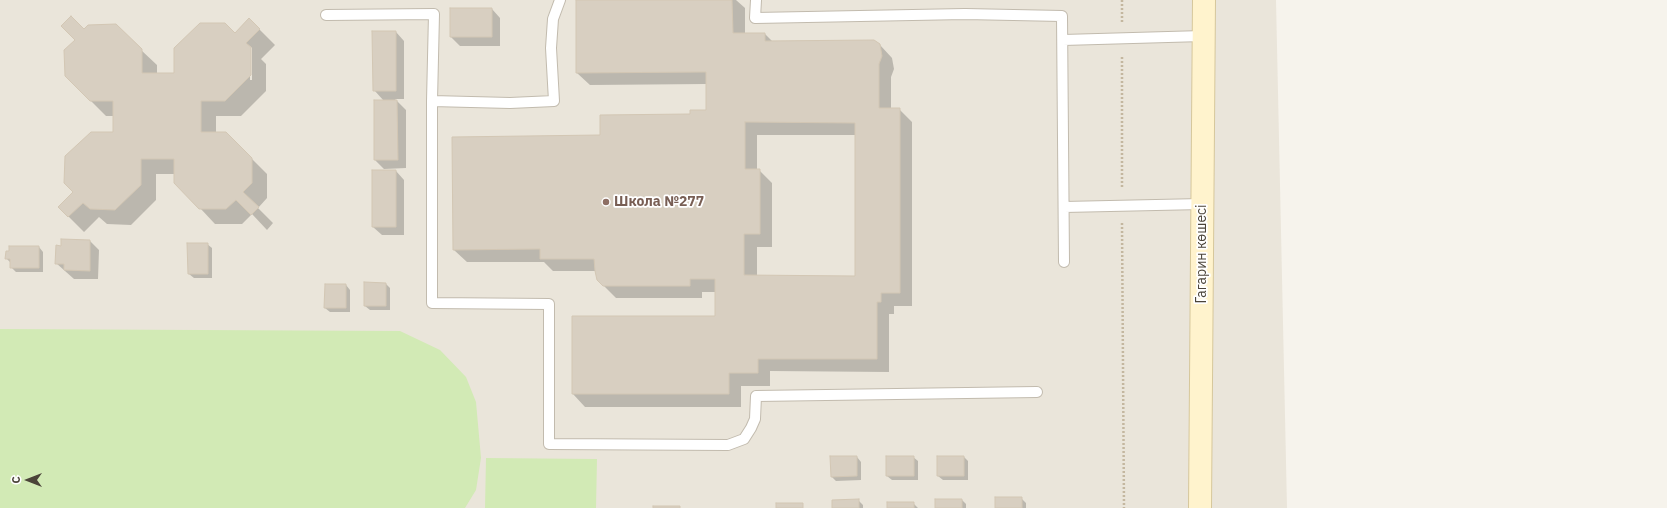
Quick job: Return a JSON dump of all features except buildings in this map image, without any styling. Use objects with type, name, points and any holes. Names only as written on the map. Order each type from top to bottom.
[{"type":"street","name":"Гагарин көшесі","points":[[1200,508],[1204,0]]},
{"type":"lane","points":[[432,101],[510,103],[554,101],[551,48],[553,19],[560,0]]},
{"type":"lane","points":[[756,0],[755,18],[965,14],[1062,16],[1064,262]]},
{"type":"lane","points":[[326,15],[434,14],[432,101],[432,303],[549,304],[549,444],[728,445],[744,439],[752,428],[755,419],[756,396],[1037,392]]},
{"type":"lane","points":[[1063,40],[1203,36]]},
{"type":"lane","points":[[1064,207],[1202,204]]},
{"type":"path","points":[[1122,0],[1124,508]]},
{"type":"shaded area","points":[[0,0],[1276,0],[1287,508],[0,508]]},
{"type":"green space","points":[[0,329],[400,331],[440,350],[466,377],[476,402],[481,458],[476,490],[465,508],[0,508]]},
{"type":"green space","points":[[486,458],[597,459],[596,508],[485,508]]},
{"type":"place","name":"Школа №277","points":[[606,202]]}]
